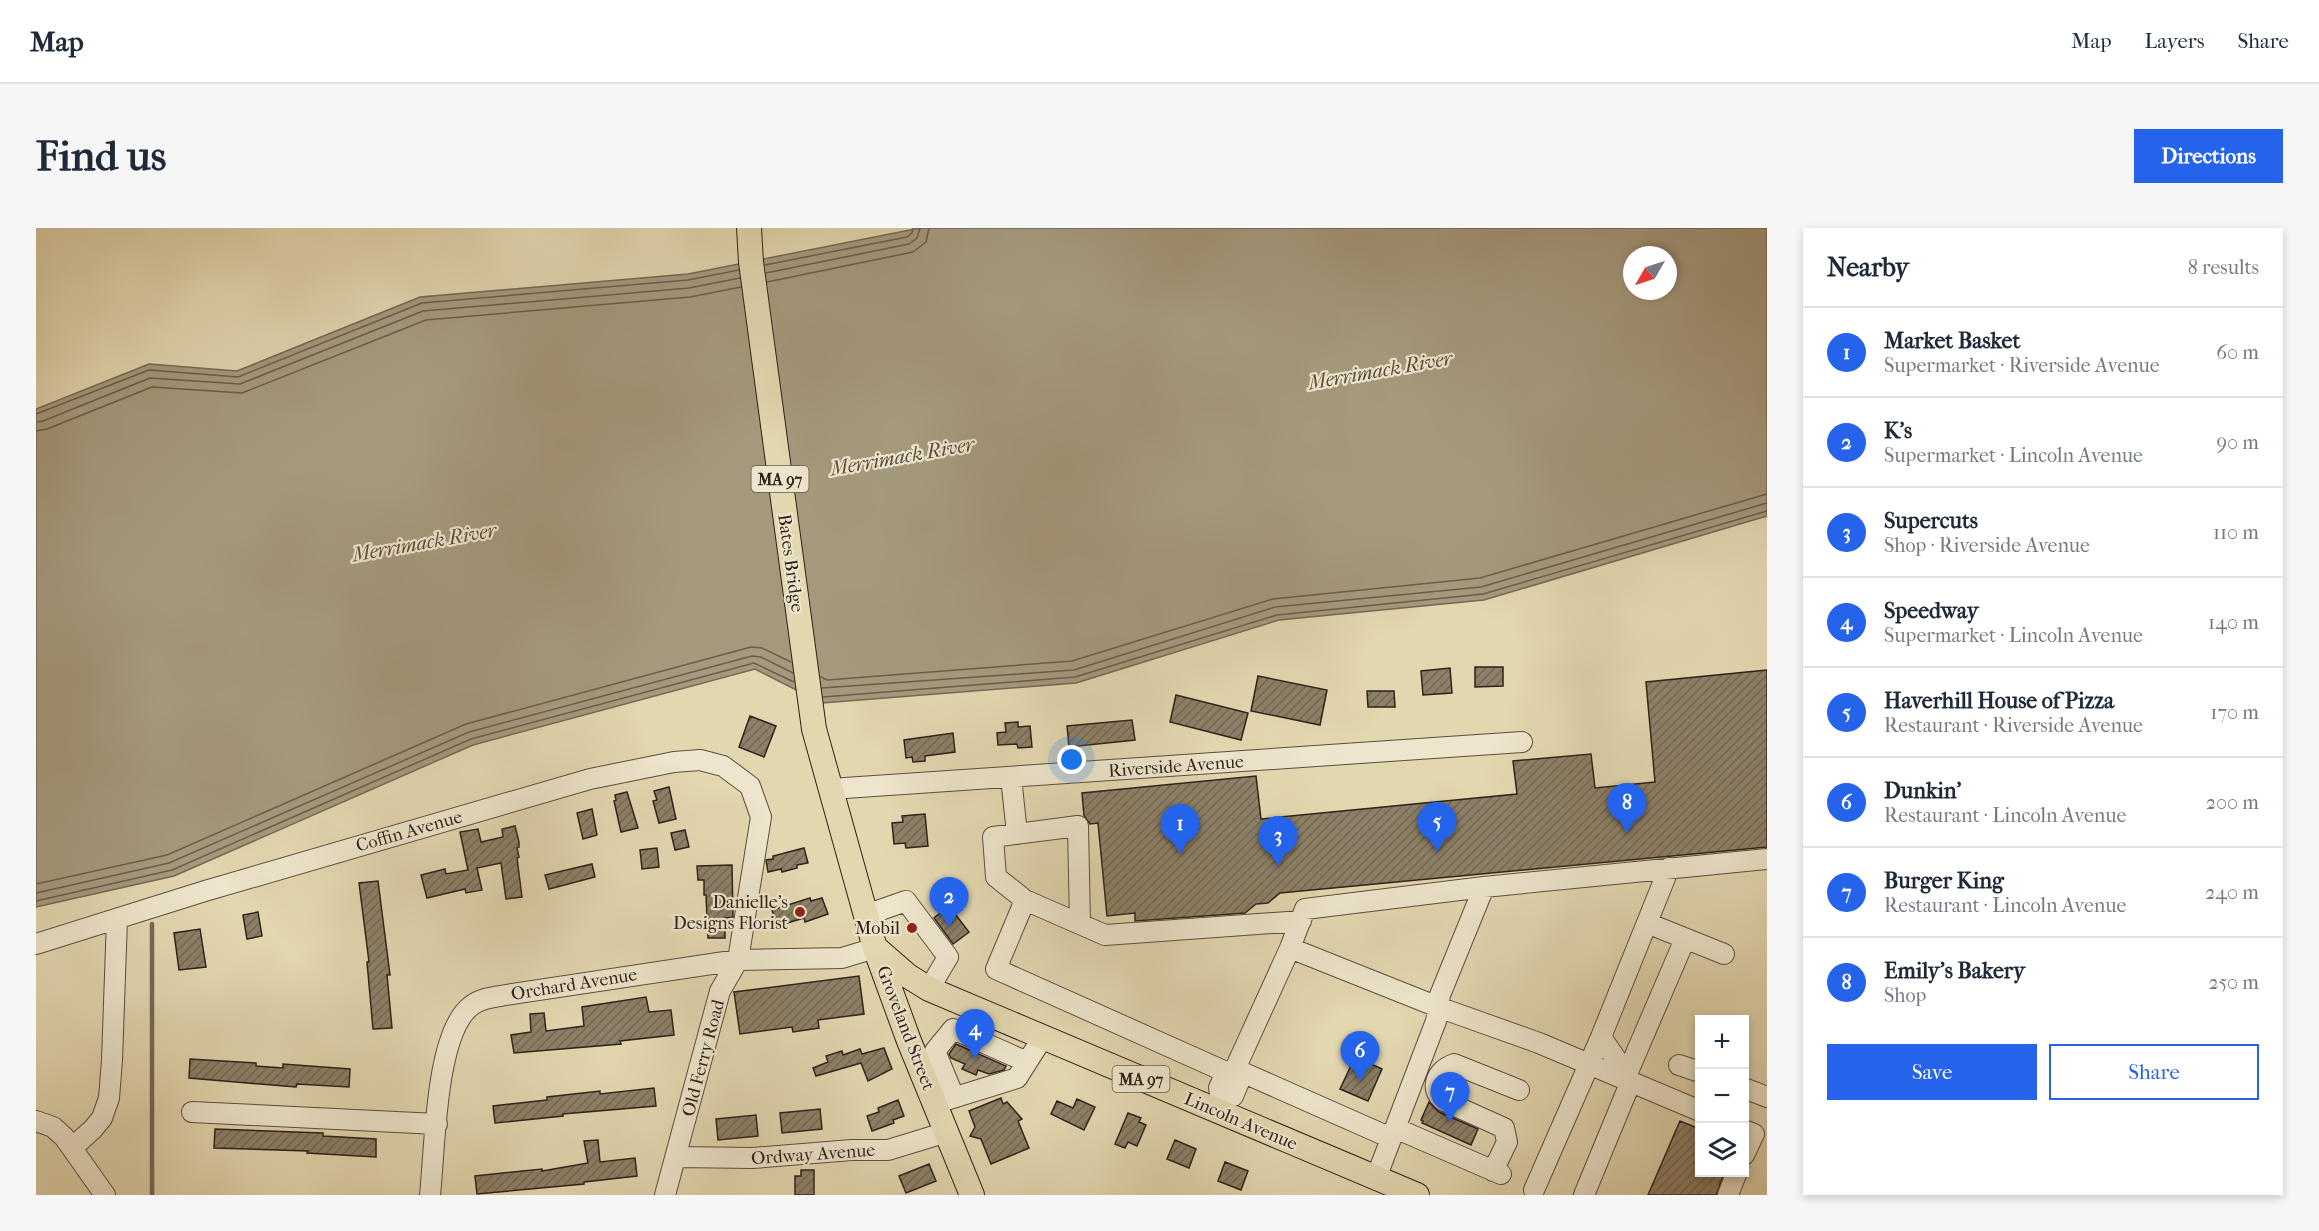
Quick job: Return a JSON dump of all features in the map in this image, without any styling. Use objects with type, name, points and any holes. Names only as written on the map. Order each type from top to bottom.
[{"type":"main road","name":"Bates Bridge","points":[[749,228],[751,262],[814,729],[830,789]]},
{"type":"main road","name":"Groveland Street","points":[[830,789],[875,948],[909,1041],[944,1100],[946,1132],[972,1195]]},
{"type":"main road","name":"Lincoln Avenue","points":[[875,948],[908,976],[929,989],[1043,1037],[1219,1105],[1417,1195]]},
{"type":"street","name":"Riverside Avenue","points":[[830,789],[1522,742]]},
{"type":"street","name":"Coffin Avenue","points":[[36,944],[270,872],[590,779],[674,762],[700,760],[723,766],[750,786],[761,817]]},
{"type":"street","points":[[1011,777],[1017,834]]},
{"type":"street","name":"Old Ferry Road","points":[[665,1195],[720,991],[738,960],[761,817]]},
{"type":"street","points":[[1080,924],[1078,826],[993,837],[996,878],[1024,900],[1105,935],[1301,921]]},
{"type":"street","points":[[1231,1070],[1290,948],[1305,909],[1484,887],[1767,859]]},
{"type":"street","points":[[1534,1190],[1601,1037],[1669,868]]},
{"type":"street","points":[[1376,1178],[1436,1021],[1440,995],[1484,887]]},
{"type":"street","points":[[1024,900],[996,969],[1231,1070],[1393,1133],[1497,1172],[1507,1142],[1504,1128],[1444,1101],[1436,1091],[1435,1083],[1441,1070],[1454,1064],[1519,1090]]},
{"type":"street","points":[[866,915],[906,901],[948,957],[929,989]]},
{"type":"street","points":[[72,1148],[102,1118],[109,1098],[117,919]]},
{"type":"street","points":[[1647,923],[1724,954]]},
{"type":"street","points":[[1584,1195],[1685,939]]},
{"type":"street","name":"Orchard Avenue","points":[[430,1195],[441,1074],[450,1039],[459,1019],[472,1005],[484,999],[561,985],[738,960],[842,958],[875,948]]},
{"type":"street","points":[[1290,948],[1438,1007],[1629,1077],[1663,1096],[1695,1109]]},
{"type":"street","points":[[1027,1062],[953,1029],[935,1051],[944,1100],[1017,1078],[1043,1037]]},
{"type":"street","points":[[1601,1037],[1629,1077]]},
{"type":"street","points":[[1679,1065],[1695,1070]]},
{"type":"street","points":[[1219,1105],[1233,1096],[1239,1082],[1231,1070]]},
{"type":"street","points":[[1749,1090],[1767,1097]]},
{"type":"street","points":[[192,1112],[437,1124]]},
{"type":"street","points":[[36,1121],[53,1127],[72,1148],[105,1195]]},
{"type":"street","name":"Ordway Avenue","points":[[677,1157],[753,1158],[852,1150],[888,1150],[946,1132]]},
{"type":"street","points":[[1749,1132],[1754,1134],[1749,1144]]},
{"type":"street","points":[[1728,1195],[1735,1177]]},
{"type":"water","name":"Merrimack River","points":[[920,228],[1767,228],[1767,516],[1484,600],[1279,620],[1076,683],[822,703],[755,669],[473,745],[174,876],[36,907],[36,409],[149,364],[237,371],[420,297],[688,274]]},
{"type":"building","points":[[1475,667],[1503,667],[1503,686],[1475,687]]},
{"type":"building","points":[[1450,668],[1452,693],[1423,695],[1421,671]]},
{"type":"building","points":[[1767,670],[1767,847],[1280,893],[1268,903],[1256,904],[1245,913],[1135,921],[1135,913],[1107,916],[1098,823],[1090,824],[1084,816],[1082,793],[1256,776],[1261,819],[1517,794],[1513,761],[1591,754],[1595,788],[1655,782],[1646,682]]},
{"type":"building","points":[[1258,676],[1327,690],[1320,725],[1251,711]]},
{"type":"building","points":[[1367,691],[1394,691],[1395,707],[1368,707]]},
{"type":"building","points":[[1176,695],[1248,713],[1241,740],[1170,722]]},
{"type":"building","points":[[750,716],[776,726],[764,757],[739,747]]},
{"type":"building","points":[[1132,720],[1135,740],[1069,747],[1067,726]]},
{"type":"building","points":[[1018,722],[1018,727],[1030,726],[1032,747],[1018,748],[1017,744],[998,745],[997,733],[1006,732],[1005,723]]},
{"type":"building","points":[[953,733],[955,752],[925,756],[925,761],[913,762],[912,757],[906,758],[904,740]]},
{"type":"building","points":[[669,787],[676,819],[659,823],[653,801],[657,800],[654,791]]},
{"type":"building","points":[[627,792],[638,828],[621,832],[614,801],[616,800],[615,795]]},
{"type":"building","points":[[592,809],[597,835],[583,839],[577,813]]},
{"type":"building","points":[[925,814],[928,846],[906,848],[905,843],[894,844],[892,823],[903,822],[902,816]]},
{"type":"building","points":[[515,826],[519,842],[517,848],[519,857],[517,858],[522,897],[506,899],[501,863],[477,868],[482,890],[466,893],[465,889],[427,898],[421,875],[445,869],[446,874],[468,870],[460,832],[478,829],[481,842],[503,837],[502,829]]},
{"type":"building","points":[[685,830],[689,847],[675,850],[671,833]]},
{"type":"building","points":[[657,848],[659,867],[642,869],[640,850]]},
{"type":"building","points":[[804,848],[808,863],[782,872],[781,869],[768,872],[766,860]]},
{"type":"building","points":[[592,864],[595,877],[549,889],[545,875]]},
{"type":"building","points":[[732,865],[733,917],[725,918],[725,938],[708,938],[704,880],[698,880],[697,866]]},
{"type":"building","points":[[378,881],[390,975],[387,975],[392,1028],[373,1029],[367,962],[369,962],[359,883]]},
{"type":"building","name":"Danielle's Designs Florist","points":[[810,898],[811,901],[822,898],[828,914],[805,922],[804,918],[777,926],[772,910]]},
{"type":"building","points":[[949,906],[969,932],[953,944],[934,918]]},
{"type":"building","points":[[258,912],[262,936],[247,939],[243,915]]},
{"type":"building","points":[[200,929],[206,967],[179,970],[174,933]]},
{"type":"building","points":[[859,976],[864,1014],[818,1020],[819,1028],[793,1032],[792,1027],[740,1034],[734,992]]},
{"type":"building","points":[[646,997],[649,1012],[671,1010],[674,1035],[620,1041],[621,1044],[514,1053],[511,1035],[531,1032],[530,1014],[544,1013],[546,1031],[584,1026],[582,1007]]},
{"type":"building","points":[[956,1044],[1006,1066],[1004,1070],[989,1074],[978,1070],[976,1075],[962,1069],[965,1064],[951,1058],[949,1054]]},
{"type":"building","points":[[884,1048],[892,1069],[868,1081],[861,1063],[816,1076],[813,1068],[828,1062],[826,1056],[842,1051],[843,1055],[860,1049],[862,1054]]},
{"type":"building","points":[[1355,1057],[1382,1069],[1368,1101],[1340,1089]]},
{"type":"building","points":[[190,1059],[256,1063],[256,1066],[283,1068],[283,1064],[350,1069],[349,1087],[297,1084],[296,1087],[189,1078]]},
{"type":"building","points":[[654,1088],[656,1106],[563,1114],[563,1116],[495,1123],[493,1106],[600,1091],[600,1094]]},
{"type":"building","points":[[1001,1098],[1003,1104],[1007,1102],[1022,1119],[1018,1121],[1029,1148],[991,1164],[981,1139],[970,1136],[975,1127],[969,1111]]},
{"type":"building","points":[[1077,1099],[1095,1107],[1084,1130],[1051,1114],[1057,1101],[1073,1108]]},
{"type":"building","points":[[898,1100],[904,1116],[893,1120],[894,1123],[872,1131],[867,1116],[879,1112],[878,1108]]},
{"type":"building","points":[[1429,1102],[1439,1112],[1478,1129],[1471,1145],[1422,1123],[1421,1120]]},
{"type":"building","points":[[820,1109],[822,1129],[782,1133],[780,1113]]},
{"type":"building","points":[[1128,1113],[1141,1118],[1139,1122],[1146,1125],[1137,1146],[1128,1142],[1125,1148],[1115,1144]]},
{"type":"building","points":[[756,1115],[758,1136],[718,1140],[716,1119]]},
{"type":"building","points":[[1680,1121],[1695,1127],[1695,1177],[1723,1177],[1716,1195],[1648,1195]]},
{"type":"building","points":[[215,1129],[323,1133],[323,1136],[376,1139],[376,1157],[307,1153],[308,1151],[214,1148]]},
{"type":"building","points":[[598,1140],[600,1162],[635,1158],[637,1176],[584,1182],[584,1184],[477,1194],[475,1176],[542,1169],[542,1171],[588,1163],[584,1141]]},
{"type":"building","points":[[1175,1140],[1196,1149],[1189,1168],[1167,1159]]},
{"type":"building","points":[[1225,1162],[1248,1171],[1241,1190],[1218,1181]]},
{"type":"building","points":[[929,1164],[936,1181],[906,1193],[899,1176]]},
{"type":"building","points":[[801,1170],[814,1170],[814,1195],[795,1195],[795,1176],[801,1176]]},
{"type":"waterway","points":[[152,924],[152,1195]]},
{"type":"place","name":"Emily's Bakery","points":[[1627,833]]},
{"type":"place","name":"Haverhill House of Pizza","points":[[1437,852]]},
{"type":"place","name":"Market Basket","points":[[1180,854]]},
{"type":"place","name":"Supercuts","points":[[1278,866]]},
{"type":"place","name":"Danielle's Designs Florist","points":[[800,912]]},
{"type":"place","name":"K's","points":[[949,927]]},
{"type":"place","name":"Mobil","points":[[912,928]]},
{"type":"place","name":"Speedway","points":[[975,1059]]},
{"type":"place","name":"Dunkin'","points":[[1360,1081]]},
{"type":"place","name":"Burger King","points":[[1450,1122]]}]
